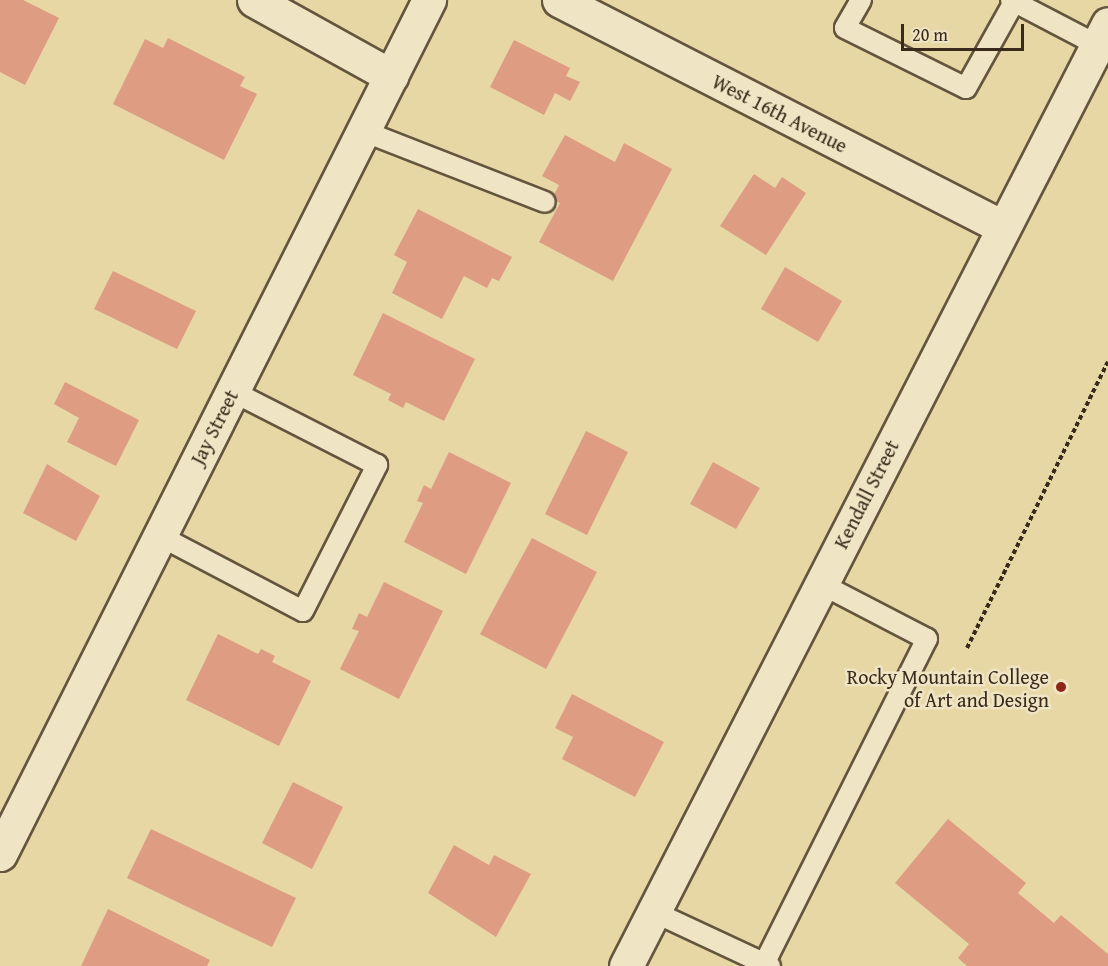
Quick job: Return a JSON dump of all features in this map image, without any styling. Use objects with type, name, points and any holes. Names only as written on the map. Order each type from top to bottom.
[{"type":"street","points":[[254,0],[391,76]]},
{"type":"street","name":"Jay Street","points":[[0,854],[429,0]]},
{"type":"street","name":"West 16th Avenue","points":[[559,0],[1002,227]]},
{"type":"street","name":"Kendall Street","points":[[626,966],[1102,34]]},
{"type":"lane","points":[[861,0],[845,28],[966,88],[1013,1],[1102,34]]},
{"type":"lane","points":[[363,131],[545,202]]},
{"type":"lane","points":[[160,536],[303,611],[377,465],[232,391]]},
{"type":"lane","points":[[654,912],[766,965],[927,639],[820,584]]},
{"type":"path","points":[[967,648],[1108,362]]},
{"type":"building","points":[[0,0],[23,0],[59,18],[25,85],[0,72]]},
{"type":"building","points":[[168,38],[245,77],[240,86],[257,94],[224,160],[113,104],[145,39],[163,48]]},
{"type":"building","points":[[514,40],[570,68],[566,76],[580,82],[570,101],[555,93],[544,115],[490,87]]},
{"type":"building","points":[[565,135],[615,162],[624,143],[672,169],[613,281],[539,242],[560,203],[552,199],[559,185],[542,176]]},
{"type":"building","points":[[754,174],[775,188],[782,177],[806,193],[766,255],[720,226]]},
{"type":"building","points":[[418,209],[512,257],[499,281],[492,278],[487,288],[464,276],[442,319],[392,293],[407,262],[394,255]]},
{"type":"building","points":[[785,267],[842,301],[818,342],[761,309]]},
{"type":"building","points":[[113,271],[196,311],[177,349],[94,309]]},
{"type":"building","points":[[383,313],[475,359],[444,421],[406,402],[403,408],[388,400],[391,394],[353,375]]},
{"type":"building","points":[[65,382],[139,420],[116,466],[67,442],[79,418],[54,404]]},
{"type":"building","points":[[586,431],[628,452],[587,535],[545,514]]},
{"type":"building","points":[[449,452],[511,483],[466,574],[404,542],[423,503],[417,501],[424,485],[431,489]]},
{"type":"building","points":[[713,462],[760,488],[736,529],[690,504]]},
{"type":"building","points":[[47,464],[100,496],[76,541],[23,513]]},
{"type":"building","points":[[532,538],[597,572],[546,669],[480,634]]},
{"type":"building","points":[[384,582],[443,611],[399,699],[340,669],[359,631],[352,629],[359,613],[367,617]]},
{"type":"building","points":[[218,634],[258,654],[261,649],[275,656],[272,662],[311,681],[279,746],[186,700]]},
{"type":"building","points":[[572,694],[664,742],[635,797],[562,759],[573,737],[555,728]]},
{"type":"building","points":[[293,782],[343,807],[312,869],[262,843]]},
{"type":"building","points":[[948,819],[1026,883],[1018,893],[1054,923],[1061,915],[1108,954],[1108,966],[967,966],[958,958],[969,944],[895,883]]},
{"type":"building","points":[[151,829],[296,898],[272,947],[127,878]]},
{"type":"building","points":[[454,845],[489,865],[494,855],[531,874],[496,937],[428,893]]},
{"type":"building","points":[[108,909],[210,960],[207,966],[81,966]]},
{"type":"place","name":"Rocky Mountain College of Art and Design","points":[[1061,687]]}]
